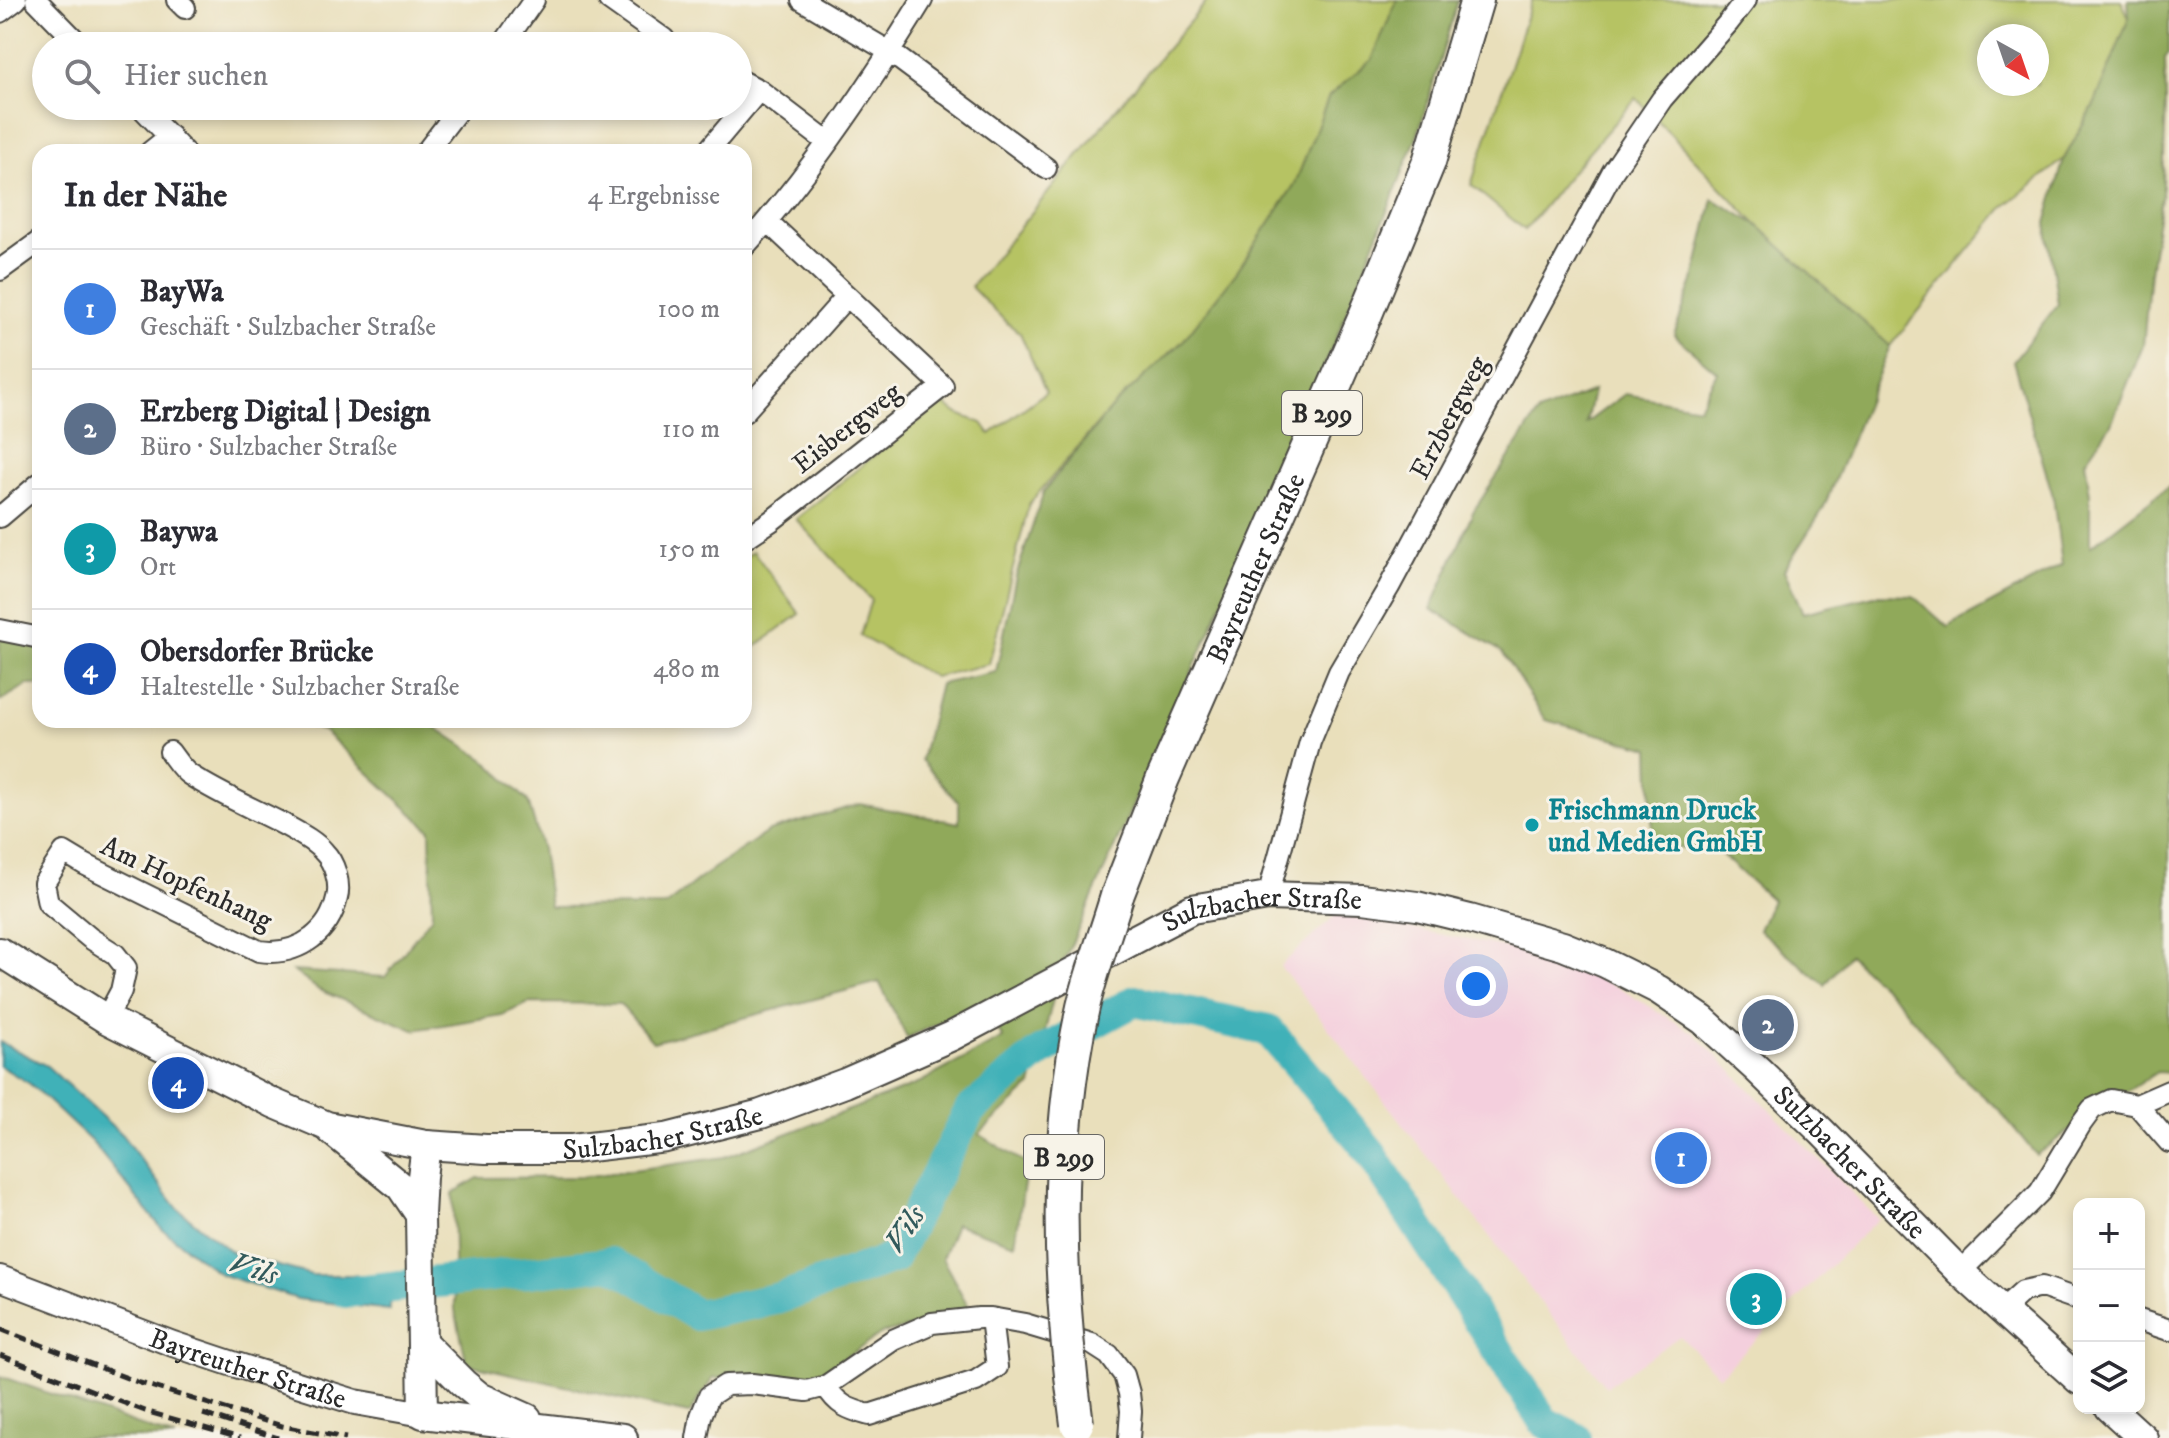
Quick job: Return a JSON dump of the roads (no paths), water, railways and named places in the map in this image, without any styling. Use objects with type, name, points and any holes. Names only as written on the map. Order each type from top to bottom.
[{"type":"main road","name":"Bayreuther Straße","points":[[1078,1431],[1068,1359],[1062,1269],[1062,1196],[1066,1111],[1084,1004],[1117,896],[1163,778],[1363,321],[1429,162],[1477,0]]},
{"type":"main road","name":"Sulzbacher Straße","points":[[327,1126],[426,1145],[486,1149],[572,1149],[666,1138],[761,1114],[845,1083],[952,1036],[1192,909],[1268,896],[1362,899],[1417,906],[1563,946],[1659,990],[1703,1020],[1758,1070],[1960,1272],[2073,1375]]},
{"type":"main road","name":"Sulzbacher Straße","points":[[0,952],[106,1019],[273,1103],[327,1126],[411,1182]]},
{"type":"main road","points":[[423,1414],[420,1215],[411,1182],[426,1145]]},
{"type":"main road","name":"Bayreuther Straße","points":[[424,1344],[452,1374],[480,1397],[554,1430]]},
{"type":"main road","name":"Bayreuther Straße","points":[[423,1414],[623,1438]]},
{"type":"main road","points":[[2117,1414],[2143,1438]]},
{"type":"street","points":[[0,12],[16,0]]},
{"type":"street","points":[[36,0],[67,32]]},
{"type":"street","points":[[512,32],[534,0]]},
{"type":"street","points":[[609,0],[654,32]]},
{"type":"street","points":[[802,0],[890,52],[1046,168]]},
{"type":"street","points":[[752,238],[827,142],[922,0]]},
{"type":"street","name":"Erzbergweg","points":[[1268,896],[1310,742],[1339,672],[1389,587],[1613,171],[1662,99],[1746,0]]},
{"type":"street","points":[[752,86],[827,142]]},
{"type":"street","points":[[752,98],[759,90]]},
{"type":"street","points":[[154,120],[177,144]]},
{"type":"street","points":[[432,144],[450,120]]},
{"type":"street","points":[[714,144],[734,120]]},
{"type":"street","points":[[160,144],[170,136]]},
{"type":"street","points":[[752,403],[847,296],[767,221]]},
{"type":"street","points":[[0,270],[32,247]]},
{"type":"street","name":"Eisbergweg","points":[[752,533],[943,386],[847,296]]},
{"type":"street","points":[[0,517],[32,490]]},
{"type":"street","points":[[0,630],[32,636]]},
{"type":"street","name":"Am Hopfenhang","points":[[106,1019],[121,991],[126,968],[115,954],[48,903],[44,883],[64,852],[259,951],[270,953],[290,951],[322,931],[333,913],[339,891],[335,870],[326,853],[315,843],[187,774],[170,752]]},
{"type":"street","points":[[1960,1272],[2040,1192],[2092,1109],[2111,1100],[2137,1105],[2169,1091]]},
{"type":"street","points":[[2137,1105],[2169,1142]]},
{"type":"street","name":"Bayreuther Straße","points":[[0,1278],[233,1364],[355,1402],[423,1414]]},
{"type":"street","points":[[2002,1310],[2023,1291],[2042,1287],[2073,1298]]},
{"type":"street","points":[[826,1386],[834,1400],[853,1411],[869,1415],[976,1381],[997,1367],[991,1318]]},
{"type":"street","points":[[697,1438],[709,1396],[726,1385],[752,1384],[807,1391],[826,1386],[893,1340],[932,1323],[991,1318],[1025,1324],[1092,1344],[1109,1355],[1124,1375],[1129,1393],[1129,1438]]},
{"type":"street","points":[[2145,1322],[2169,1330]]},
{"type":"water","points":[[0,1042],[47,1066],[122,1135],[178,1209],[234,1254],[312,1275],[390,1275],[390,1310],[298,1299],[220,1274],[162,1229],[92,1142],[30,1084],[0,1066]]},
{"type":"waterway","name":"Vils","points":[[346,1292],[611,1263],[697,1315],[780,1298],[893,1258],[970,1110],[1040,1052],[1135,1001],[1268,1030],[1368,1149],[1544,1422],[1576,1438]]},
{"type":"railway","points":[[0,1329],[140,1383],[282,1426],[346,1438]]},
{"type":"railway","points":[[0,1355],[145,1411],[240,1438]]},
{"type":"railway","points":[[203,1414],[278,1438]]},
{"type":"place","name":"Frischmann Druck und Medien GmbH","points":[[1532,825]]},
{"type":"place","name":"Erzberg Digital | Design","points":[[1768,1025]]},
{"type":"place","name":"Obersdorfer Brücke","points":[[178,1083]]},
{"type":"place","name":"BayWa","points":[[1681,1158]]},
{"type":"place","name":"Baywa","points":[[1756,1299]]}]
